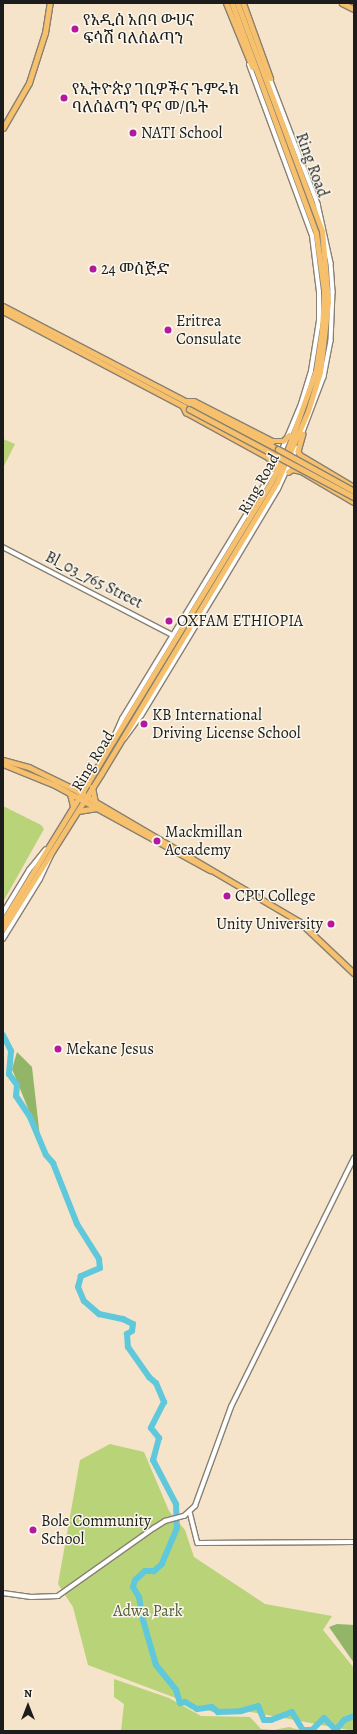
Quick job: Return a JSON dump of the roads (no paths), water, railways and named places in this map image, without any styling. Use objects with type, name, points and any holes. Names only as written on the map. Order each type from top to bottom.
[{"type":"highway","points":[[113,741],[274,476],[287,451],[316,370],[322,330],[324,291],[318,240],[308,205],[261,84],[226,3]]},
{"type":"highway","points":[[232,3],[246,48]]},
{"type":"highway","name":"Ring Road","points":[[3,929],[75,810],[85,799],[90,786],[119,742],[277,482],[308,411],[320,372],[328,302],[322,231],[237,3]]},
{"type":"highway","points":[[243,3],[270,78]]},
{"type":"highway","points":[[254,50],[270,78]]},
{"type":"highway","points":[[90,786],[96,806],[75,810],[71,791],[90,786]]},
{"type":"highway","name":"Ring Road","points":[[75,810],[81,794]]},
{"type":"highway","name":"Ring Road","points":[[3,921],[52,847]]},
{"type":"main road","points":[[3,128],[29,83],[45,33],[50,3]]},
{"type":"main road","points":[[342,3],[354,9]]},
{"type":"main road","points":[[3,306],[184,403],[194,402],[272,441],[282,441],[289,435]]},
{"type":"main road","points":[[3,311],[354,491]]},
{"type":"main road","points":[[184,403],[186,412],[268,457],[274,464],[274,469]]},
{"type":"main road","points":[[190,406],[354,496]]},
{"type":"main road","points":[[303,434],[298,451],[300,455],[354,487]]},
{"type":"main road","points":[[288,472],[292,469],[301,471],[354,502]]},
{"type":"main road","points":[[81,794],[90,786],[113,741]]},
{"type":"main road","points":[[3,760],[29,767],[71,791]]},
{"type":"main road","points":[[3,764],[81,794],[85,799],[96,806],[201,862],[210,870],[300,922],[354,973]]},
{"type":"street","points":[[113,741],[117,727],[274,469],[303,398],[314,357],[319,321],[317,265],[304,208],[246,48]]},
{"type":"street","points":[[119,742],[129,734],[141,716],[288,472],[324,377],[331,342],[333,292],[331,263],[318,204],[270,78]]},
{"type":"street","name":"Bl_03_765 Street","points":[[3,547],[173,635]]},
{"type":"street","points":[[3,913],[36,861],[52,847]]},
{"type":"street","points":[[3,939],[40,879],[52,847]]},
{"type":"street","points":[[3,1594],[32,1597],[58,1596],[154,1528],[190,1512],[200,1497],[231,1406],[354,1158]]},
{"type":"street","points":[[190,1512],[198,1543],[354,1542]]},
{"type":"waterway","points":[[3,1035],[11,1051],[9,1074],[17,1085],[16,1096],[30,1117],[46,1155],[53,1163],[77,1224],[99,1259],[100,1268],[81,1276],[78,1287],[84,1301],[99,1314],[123,1319],[133,1324],[132,1331],[127,1334],[128,1347],[149,1377],[156,1383],[164,1402],[151,1428],[159,1438],[153,1460],[176,1504],[177,1528],[162,1564],[154,1571],[145,1571],[135,1580],[133,1587],[139,1597],[143,1620],[156,1665],[176,1690],[180,1703],[185,1702],[197,1709],[212,1707],[218,1712],[241,1711],[258,1706],[264,1720],[271,1720],[292,1712],[303,1730],[312,1730],[324,1718],[336,1730],[344,1720],[354,1716]]},
{"type":"place","name":"የአዲስ አበባ ውሀና ፍሳሽ ባለስልጣን","points":[[75,29]]},
{"type":"place","name":"የኢትዮጵያ ገቢዎችና ጉምሩክ ባለስልጣን ዋና መ/ቤት","points":[[64,98]]},
{"type":"place","name":"NATI School","points":[[133,133]]},
{"type":"place","name":"24 መስጅድ","points":[[93,269]]},
{"type":"place","name":"Eritrea Consulate","points":[[168,330]]},
{"type":"place","name":"OXFAM ETHIOPIA","points":[[169,621]]},
{"type":"place","name":"KB International Driving License School","points":[[144,724]]},
{"type":"place","name":"Mackmillan Accademy","points":[[157,841]]},
{"type":"place","name":"CPU College","points":[[227,896]]},
{"type":"place","name":"Unity University","points":[[331,924]]},
{"type":"place","name":"Mekane Jesus","points":[[58,1049]]},
{"type":"place","name":"Bole Community School","points":[[33,1530]]},
{"type":"park label","name":"Adwa Park","points":[[148,1611]]}]
